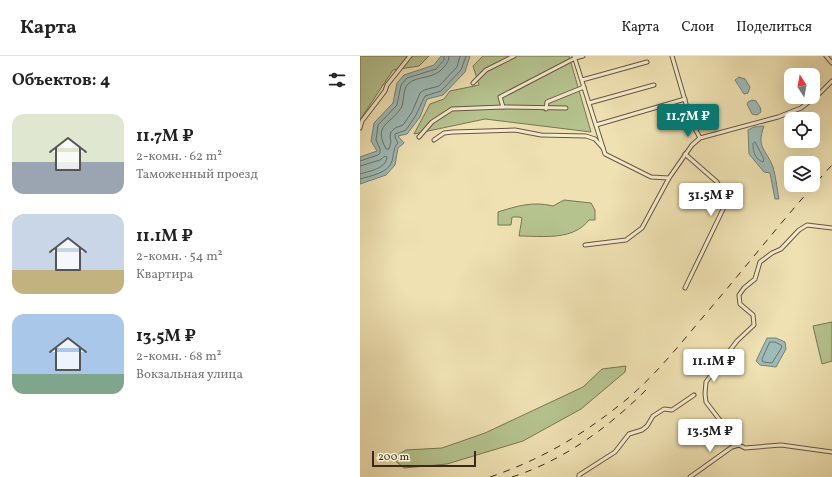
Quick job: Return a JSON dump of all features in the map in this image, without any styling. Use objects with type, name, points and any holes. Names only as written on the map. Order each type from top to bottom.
[{"type":"street","points":[[360,128],[362,121],[385,91],[387,85],[410,56]]},
{"type":"street","points":[[473,83],[486,70],[514,56]]},
{"type":"street","points":[[504,107],[500,97],[575,57],[583,56]]},
{"type":"street","points":[[672,56],[691,121],[700,138]]},
{"type":"street","points":[[826,56],[832,63]]},
{"type":"street","points":[[575,57],[605,154],[651,177],[669,178]]},
{"type":"street","points":[[582,80],[647,62]]},
{"type":"street","points":[[585,245],[626,240],[642,228],[669,178],[685,154],[700,138],[792,112],[819,94],[832,81]]},
{"type":"street","points":[[589,103],[654,85]]},
{"type":"street","points":[[546,109],[547,102],[584,87]]},
{"type":"street","points":[[596,126],[685,99]]},
{"type":"street","points":[[419,137],[432,122],[452,109],[504,107],[546,109],[566,108]]},
{"type":"street","points":[[434,140],[444,133],[515,130],[541,135],[586,136],[595,139],[603,148]]},
{"type":"street","points":[[685,154],[717,182],[727,201],[685,288]]},
{"type":"street","points":[[832,228],[807,225],[799,230],[781,249],[772,253],[760,262],[755,279],[744,288],[739,296],[740,304],[753,315],[754,325],[737,341],[706,382],[705,394],[706,402],[739,445],[745,448],[781,445],[832,452]]},
{"type":"street","points":[[579,477],[615,452],[629,434],[642,430],[647,426],[653,416],[664,409],[672,410],[694,394]]},
{"type":"street","points":[[690,477],[732,447],[739,445]]},
{"type":"green space","points":[[360,56],[429,56],[419,66],[393,70],[360,120]]},
{"type":"green space","points":[[483,56],[569,56],[591,132],[485,119],[414,134],[430,104],[444,99],[450,91],[479,85],[473,66]]},
{"type":"green space","points":[[564,200],[591,203],[595,210],[595,220],[589,220],[575,231],[557,236],[519,236],[522,218],[519,217],[512,217],[511,225],[498,225],[498,212],[518,206],[532,204],[553,206]]},
{"type":"green space","points":[[832,322],[832,361],[822,364],[813,326]]},
{"type":"green space","points":[[626,366],[625,372],[581,409],[523,441],[447,464],[404,468],[392,458],[406,450],[442,448],[485,433],[583,387],[602,369]]},
{"type":"water","points":[[441,56],[470,56],[465,72],[443,95],[427,99],[420,117],[407,134],[398,136],[404,143],[398,148],[395,165],[386,175],[360,184],[360,157],[377,151],[371,141],[374,123],[393,103],[397,83],[404,75],[434,65]]},
{"type":"water","points":[[739,77],[745,79],[750,87],[748,93],[744,94],[735,80]]},
{"type":"water","points":[[752,100],[756,101],[760,107],[761,112],[757,115],[752,114],[747,104]]},
{"type":"water","points":[[764,126],[761,144],[773,167],[779,199],[775,199],[770,173],[764,172],[749,154],[748,130],[754,127]]},
{"type":"water","points":[[767,338],[776,338],[785,342],[786,349],[776,367],[760,365],[756,361]]},
{"type":"railway","points":[[490,477],[524,464],[572,439],[602,418],[641,387],[673,353],[783,221],[832,165]]},
{"type":"railway","points":[[512,477],[532,470],[586,440],[618,416],[648,388]]}]
